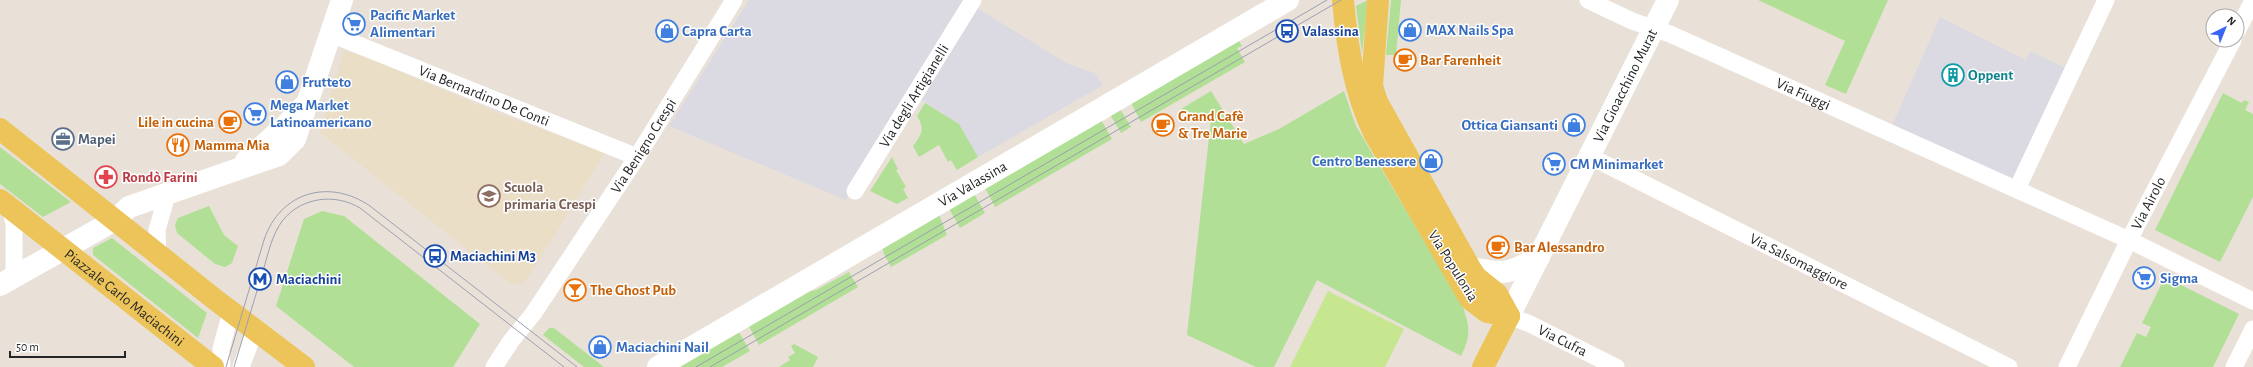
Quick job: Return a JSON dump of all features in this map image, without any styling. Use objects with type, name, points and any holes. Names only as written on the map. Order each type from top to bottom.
[{"type":"main road","points":[[307,103],[342,0]]},
{"type":"main road","name":"Via Valassina","points":[[658,367],[1288,0]]},
{"type":"main road","name":"Via Populonia","points":[[1343,0],[1352,72],[1364,112],[1374,133],[1470,299],[1487,312],[1509,316]]},
{"type":"main road","name":"Via Populonia","points":[[1378,0],[1372,86],[1377,102],[1470,268],[1476,277],[1497,294],[1509,316]]},
{"type":"main road","name":"Via Gioacchino Murat","points":[[1483,367],[1668,0]]},
{"type":"main road","name":"Piazzale Carlo Maciachini","points":[[213,367],[63,248],[115,220],[129,206],[187,187],[238,167],[279,155],[295,139],[307,103]]},
{"type":"main road","name":"Piazzale Carlo Maciachini","points":[[238,167],[286,125],[307,103]]},
{"type":"main road","points":[[0,129],[158,255],[304,367]]},
{"type":"main road","name":"Piazzale Carlo Maciachini","points":[[115,220],[138,217],[187,187]]},
{"type":"main road","points":[[5,204],[63,248],[7,280]]},
{"type":"main road","points":[[1470,268],[1503,273],[1519,268],[1539,257]]},
{"type":"street","name":"Via Benigno Crespi","points":[[494,367],[521,328],[533,314],[637,157],[734,0]]},
{"type":"street","name":"Via degli Artigianelli","points":[[854,191],[973,0]]},
{"type":"street","name":"Via Fiuggi","points":[[1588,0],[1632,21],[1654,28],[2017,189],[2129,240],[2253,301]]},
{"type":"street","points":[[2017,189],[2106,0]]},
{"type":"street","name":"Via Bernardino De Conti","points":[[331,34],[637,157]]},
{"type":"street","name":"Via Airolo","points":[[2067,367],[2129,240],[2229,48]]},
{"type":"street","name":"Via Salsomaggiore","points":[[1589,156],[2009,367]]},
{"type":"street","points":[[158,255],[157,230],[164,202]]},
{"type":"street","points":[[5,204],[14,224],[7,280]]},
{"type":"street","points":[[222,367],[221,349],[231,312]]},
{"type":"street","name":"Via Cufra","points":[[1509,316],[1530,324],[1616,367]]},
{"type":"street","points":[[2234,367],[2253,329]]},
{"type":"street","points":[[241,367],[252,338]]},
{"type":"shaded area","points":[[749,0],[969,0],[846,200],[669,126]]},
{"type":"shaded area","points":[[972,5],[1068,64],[1095,73],[1103,85],[978,157],[959,124],[917,97]]},
{"type":"shaded area","points":[[1940,17],[2026,60],[2030,51],[2070,70],[2015,185],[1890,130]]},
{"type":"shaded area","name":"Scuola primaria Crespi","points":[[344,50],[383,64],[495,112],[605,153],[527,280],[522,284],[511,284],[320,133]]},
{"type":"green space","points":[[1368,0],[1362,53],[1356,6]]},
{"type":"green space","points":[[1391,0],[1401,0],[1396,55],[1386,55]]},
{"type":"green space","points":[[1758,0],[1888,0],[1846,94],[1825,85],[1845,41]]},
{"type":"green space","points":[[1239,41],[1242,46],[1237,48],[1245,62],[1141,122],[1130,101]]},
{"type":"green space","points":[[1211,91],[1244,144],[1279,129],[1344,91],[1356,126],[1463,307],[1468,326],[1468,337],[1461,356],[1317,280],[1274,367],[1256,367],[1187,335],[1211,120],[1181,109]]},
{"type":"green space","points":[[2223,93],[2242,103],[2244,100],[2249,102],[2245,110],[2253,114],[2253,197],[2220,262],[2155,230]]},
{"type":"green space","points":[[925,103],[959,124],[978,157],[957,170],[951,160],[948,162],[939,145],[919,157],[913,146],[919,138],[922,128],[917,116]]},
{"type":"green space","points":[[1119,107],[1131,127],[1121,133],[1109,113]]},
{"type":"green space","points":[[1100,118],[1112,139],[995,207],[984,186]]},
{"type":"green space","points":[[0,147],[71,202],[43,217],[0,184]]},
{"type":"green space","points":[[892,157],[898,169],[896,170],[906,187],[903,189],[908,198],[897,204],[870,191]]},
{"type":"green space","points":[[973,192],[985,213],[960,228],[948,207]]},
{"type":"green space","points":[[209,206],[224,235],[238,246],[232,263],[225,267],[215,264],[177,233],[175,225],[178,218]]},
{"type":"green space","points":[[322,211],[344,216],[480,324],[453,367],[354,367],[276,306],[304,219]]},
{"type":"green space","points":[[938,212],[947,235],[891,267],[884,254],[882,246]]},
{"type":"green space","points":[[112,238],[207,313],[198,338],[93,255],[93,248]]},
{"type":"green space","points":[[849,272],[858,287],[759,345],[747,323],[801,293],[816,290]]},
{"type":"green space","points":[[2165,277],[2239,314],[2213,367],[2120,367],[2137,333],[2146,337],[2151,327],[2142,323]]},
{"type":"green space","points":[[1328,291],[1404,329],[1385,367],[1290,367]]},
{"type":"green space","points":[[549,328],[554,328],[604,367],[584,367],[543,335]]},
{"type":"green space","points":[[737,329],[750,351],[722,367],[672,367]]},
{"type":"green space","points":[[794,344],[818,357],[813,367],[779,367],[790,360],[788,357],[795,353],[791,346]]},
{"type":"tram line","points":[[696,367],[1327,0]]},
{"type":"tram line","points":[[710,367],[1341,0]]},
{"type":"tram line","points":[[226,367],[264,240],[271,224],[282,210],[294,201],[308,194],[323,192],[338,193],[354,197],[370,206],[577,367]]},
{"type":"tram line","points":[[234,367],[276,231],[283,220],[300,206],[309,202],[330,199],[340,200],[360,208],[564,367]]},
{"type":"place","name":"Pacific Market Alimentari","points":[[354,24]]},
{"type":"place","name":"MAX Nails Spa","points":[[1410,30]]},
{"type":"place","name":"Capra Carta","points":[[667,31]]},
{"type":"place","name":"Valassina","points":[[1287,31]]},
{"type":"place","name":"Bar Farenheit","points":[[1405,60]]},
{"type":"place","name":"Oppent","points":[[1953,75]]},
{"type":"place","name":"Frutteto","points":[[287,82]]},
{"type":"place","name":"Mega Market Latinoamericano","points":[[255,114]]},
{"type":"place","name":"Lile in cucina","points":[[230,122]]},
{"type":"place","name":"Grand Cafè & Tre Marie","points":[[1163,125]]},
{"type":"place","name":"Ottica Giansanti","points":[[1574,125]]},
{"type":"place","name":"Mapei","points":[[63,139]]},
{"type":"place","name":"Mamma Mia","points":[[178,145]]},
{"type":"place","name":"Centro Benessere","points":[[1431,161]]},
{"type":"place","name":"CM Minimarket","points":[[1554,164]]},
{"type":"place","name":"Rondò Farini","points":[[106,177]]},
{"type":"place","name":"Scuola primaria Crespi","points":[[489,196]]},
{"type":"place","name":"Bar Alessandro","points":[[1498,247]]},
{"type":"place","name":"Maciachini M3","points":[[435,256]]},
{"type":"place","name":"Sigma","points":[[2144,278]]},
{"type":"place","name":"Maciachini","points":[[260,279]]},
{"type":"place","name":"The Ghost Pub","points":[[575,290]]},
{"type":"place","name":"Maciachini Nail","points":[[600,347]]}]
